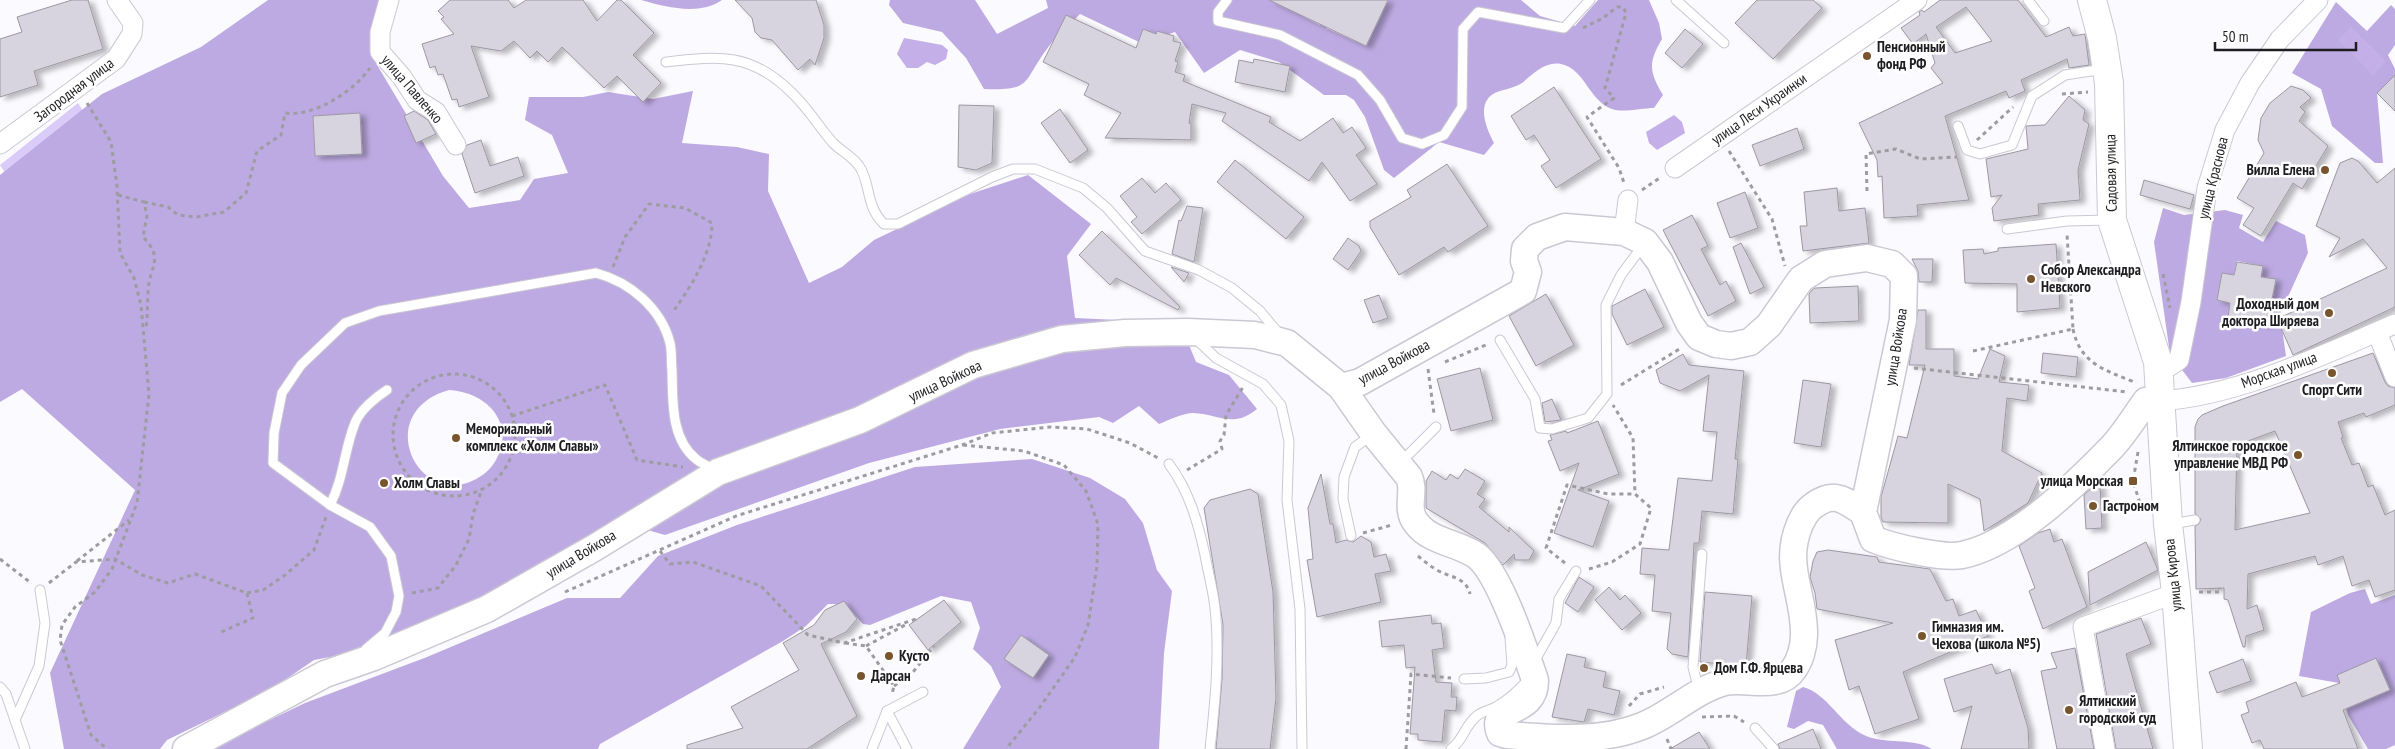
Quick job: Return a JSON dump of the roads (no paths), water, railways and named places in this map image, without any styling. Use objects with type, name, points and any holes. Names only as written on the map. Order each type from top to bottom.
[{"type":"main road","name":"Садовая улица","points":[[2092,0],[2102,38],[2106,69],[2112,220],[2158,362],[2144,394]]},
{"type":"main road","name":"улица Кирова","points":[[2144,394],[2180,594],[2188,749]]},
{"type":"main road","name":"улица Кирова","points":[[2144,394],[2180,594],[2171,749]]},
{"type":"street","name":"Загородная улица","points":[[0,144],[116,59],[132,34],[133,23],[117,0]]},
{"type":"street","name":"улица Павленко","points":[[389,0],[380,32],[380,52],[402,77],[418,100],[436,112],[456,145]]},
{"type":"street","name":"улица Леси Украинки","points":[[1674,168],[1917,0]]},
{"type":"street","name":"улица Краснова","points":[[2158,362],[2170,366],[2180,360],[2191,302],[2207,188],[2225,130],[2250,83],[2280,38],[2318,0]]},
{"type":"street","points":[[1628,200],[1634,237]]},
{"type":"street","name":"улица Войкова","points":[[186,749],[325,674],[374,658],[487,609],[594,548],[718,472],[860,420],[973,365],[1062,339],[1125,333],[1188,332],[1255,335],[1287,343],[1341,387],[1360,382],[1524,291],[1528,272],[1524,261],[1525,249],[1537,237],[1565,227],[1634,237],[1660,262],[1689,323],[1699,337],[1716,344],[1731,346],[1750,342],[1770,325],[1801,279],[1826,264],[1867,258],[1892,264],[1899,269],[1904,276],[1903,320],[1863,512]]},
{"type":"street","name":"Морская улица","points":[[2144,394],[2182,400],[2267,377],[2395,324]]},
{"type":"street","points":[[2377,332],[2395,377]]},
{"type":"street","points":[[1341,387],[1374,434],[1410,480],[1409,505],[1416,524],[1426,532],[1477,556],[1497,585],[1535,680],[1533,694],[1522,706],[1502,714],[1497,725],[1500,733],[1507,736],[1563,739],[1613,738],[1642,726],[1677,707],[1698,704],[1726,682],[1778,681],[1792,672],[1801,656],[1805,637],[1792,551],[1806,511],[1824,498],[1840,498],[1863,512],[1873,540],[1882,543],[1933,554],[1961,555],[1995,545],[2044,511],[2113,446],[2144,394]]},
{"type":"street","points":[[2105,749],[2083,627],[2180,594]]},
{"type":"lane","points":[[1227,0],[1218,12],[1218,22],[1280,35],[1358,75],[1380,100],[1402,138],[1422,144],[1444,135],[1462,108],[1463,29],[1478,12],[1564,28],[1590,0]]},
{"type":"lane","points":[[1676,0],[1724,43]]},
{"type":"lane","points":[[2028,0],[2044,21]]},
{"type":"lane","points":[[666,62],[706,57],[738,59],[764,70],[792,93],[834,144],[860,166],[875,216],[884,224],[898,224],[992,177],[1013,169],[1035,169],[1083,188],[1107,208],[1145,251],[1199,270],[1232,288],[1260,312],[1287,343]]},
{"type":"lane","points":[[1958,126],[1964,153],[1980,154],[2012,145],[2032,96],[2065,75],[2106,69]]},
{"type":"lane","points":[[2007,229],[2067,221],[2112,220]]},
{"type":"lane","points":[[1500,340],[1535,399],[1540,428],[1552,429],[1588,418],[1607,394],[1606,305],[1621,275],[1634,237]]},
{"type":"lane","points":[[346,667],[385,633],[396,612],[399,596],[391,556],[370,527],[330,505],[273,463],[274,432],[282,393],[301,365],[345,323],[388,309],[596,273],[609,276],[621,281],[656,314],[670,343],[672,411],[680,437],[695,458],[718,472]]},
{"type":"lane","points":[[1188,332],[1216,358],[1263,384],[1281,404],[1289,441],[1288,500],[1300,609],[1302,749]]},
{"type":"lane","points":[[330,505],[339,487],[355,422],[376,398],[388,390]]},
{"type":"lane","points":[[1399,464],[1436,427]]},
{"type":"lane","points":[[1351,536],[1343,499],[1344,477],[1355,447],[1374,434]]},
{"type":"lane","points":[[1169,464],[1178,475],[1191,503],[1201,535],[1215,607],[1216,675],[1210,749]]},
{"type":"lane","points":[[2168,524],[2195,520]]},
{"type":"lane","points":[[1698,704],[1693,666],[1702,554]]},
{"type":"lane","points":[[1451,749],[1458,744],[1467,726],[1479,714],[1496,707],[1518,691],[1528,680],[1531,668],[1556,623],[1559,599],[1576,571]]},
{"type":"lane","points":[[15,720],[39,666],[45,623],[40,590]]},
{"type":"lane","points":[[1464,679],[1486,678],[1509,672],[1512,665],[1511,632],[1515,627]]},
{"type":"lane","points":[[0,687],[6,694],[25,749]]},
{"type":"lane","points":[[872,749],[887,712],[923,692]]},
{"type":"lane","points":[[887,712],[908,749]]},
{"type":"lane","points":[[1755,728],[1774,749]]},
{"type":"place","name":"Пенсионный фонд РФ","points":[[1867,56]]},
{"type":"place","name":"Вилла Елена","points":[[2325,170]]},
{"type":"place","name":"Собор Александра Невского","points":[[2031,279]]},
{"type":"place","name":"Доходный дом доктора Ширяева","points":[[2329,313]]},
{"type":"place","name":"Спорт Сити","points":[[2332,373]]},
{"type":"place","name":"Мемориальный комплекс «Холм Славы»","points":[[456,438]]},
{"type":"place","name":"Ялтинское городское управление МВД РФ","points":[[2298,455]]},
{"type":"place","name":"улица Морская","points":[[2133,481]]},
{"type":"place","name":"Холм Славы","points":[[384,483]]},
{"type":"place","name":"Гастроном","points":[[2093,506]]},
{"type":"place","name":"Гимназия им. Чехова (школа №5)","points":[[1922,636]]},
{"type":"place","name":"Кусто","points":[[889,656]]},
{"type":"place","name":"Дом Г.Ф. Ярцева","points":[[1704,668]]},
{"type":"place","name":"Дарсан","points":[[861,676]]},
{"type":"place","name":"Ялтинский городской суд","points":[[2069,710]]}]
